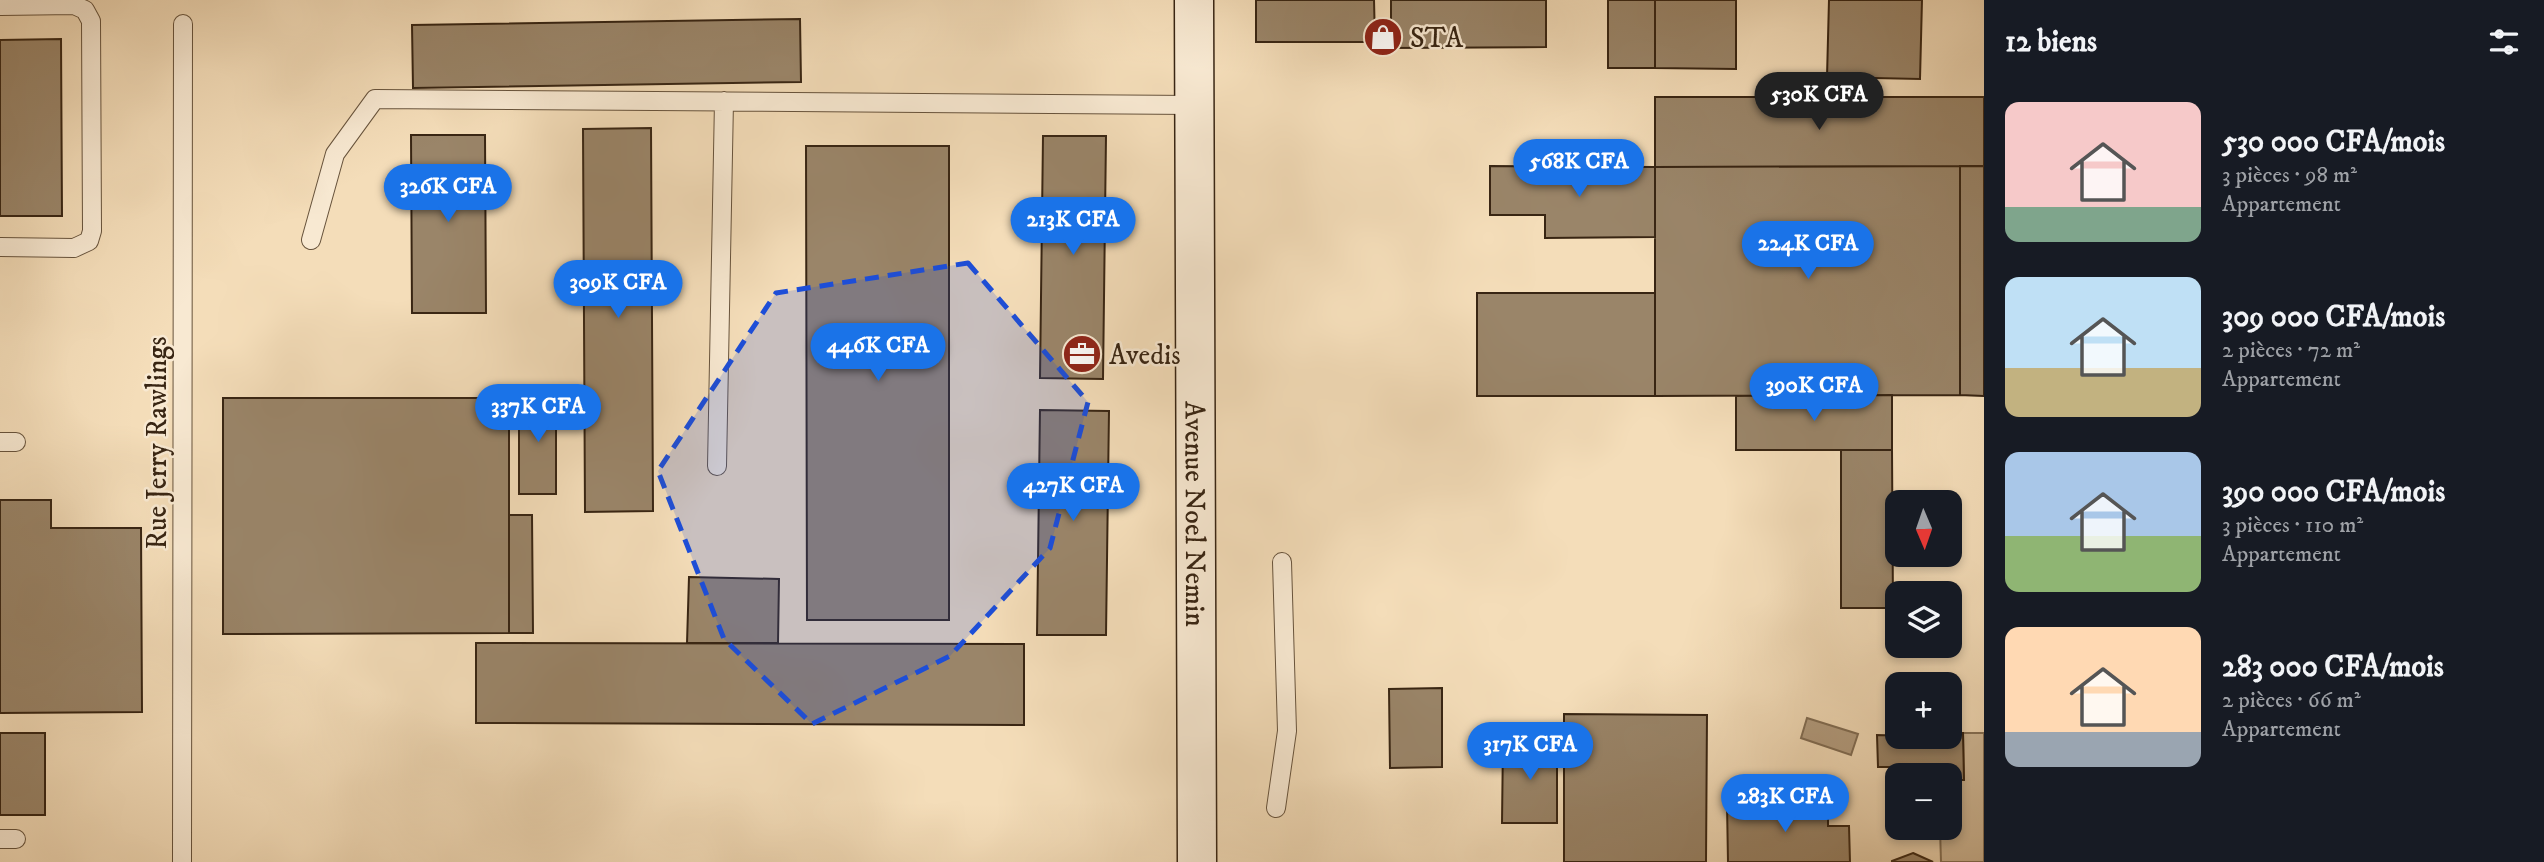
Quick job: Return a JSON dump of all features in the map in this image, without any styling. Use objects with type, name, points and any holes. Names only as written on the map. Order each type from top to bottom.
[{"type":"street","name":"Avenue Noel Nemin","points":[[1194,0],[1197,862]]},
{"type":"lane","points":[[0,6],[74,5],[85,10],[90,21],[92,231],[89,242],[74,248],[0,247]]},
{"type":"lane","name":"Rue Jerry Rawlings","points":[[182,862],[183,24]]},
{"type":"lane","points":[[311,240],[335,154],[375,99],[1194,105]]},
{"type":"lane","points":[[717,466],[724,101]]},
{"type":"lane","points":[[1276,808],[1287,731],[1282,562]]},
{"type":"highlighted area","points":[[968,263],[1088,402],[1050,548],[950,656],[812,724],[724,639],[658,471],[776,293]]},
{"type":"shaded area","points":[[1807,718],[1858,734],[1851,755],[1801,738]]},
{"type":"shaded area","points":[[1963,733],[1984,733],[1984,862],[1941,862],[1940,840],[1962,840]]},
{"type":"building","points":[[1256,0],[1374,0],[1375,42],[1256,42]]},
{"type":"building","points":[[1391,0],[1546,0],[1546,47],[1391,48]]},
{"type":"building","points":[[1608,0],[1655,0],[1655,68],[1608,68]]},
{"type":"building","points":[[1655,0],[1736,0],[1736,69],[1655,68]]},
{"type":"building","points":[[1829,0],[1922,0],[1920,79],[1827,77]]},
{"type":"building","points":[[800,19],[801,82],[413,88],[412,25]]},
{"type":"building","points":[[61,39],[62,216],[0,216],[0,40]]},
{"type":"building","points":[[1655,97],[1984,97],[1984,166],[1655,167]]},
{"type":"building","points":[[651,128],[653,511],[585,512],[583,129]]},
{"type":"building","points":[[411,135],[485,135],[486,313],[412,313]]},
{"type":"building","points":[[1043,136],[1106,136],[1103,379],[1040,378]]},
{"type":"building","points":[[806,146],[949,146],[949,620],[807,620]]},
{"type":"building","points":[[1490,166],[1655,167],[1655,237],[1545,238],[1545,215],[1490,215]]},
{"type":"building","points":[[1960,166],[1984,166],[1984,396],[1960,395]]},
{"type":"building","points":[[1960,166],[1960,395],[1655,396],[1655,167]]},
{"type":"building","points":[[1477,293],[1655,293],[1655,396],[1477,396]]},
{"type":"building","points":[[519,394],[556,394],[556,494],[519,494]]},
{"type":"building","points":[[1892,395],[1892,450],[1736,450],[1736,396]]},
{"type":"building","points":[[223,398],[509,398],[509,633],[223,634]]},
{"type":"building","points":[[1040,410],[1109,411],[1106,635],[1037,635]]},
{"type":"building","points":[[1841,450],[1892,450],[1892,490],[1885,490],[1885,567],[1893,567],[1893,581],[1885,581],[1885,608],[1841,608]]},
{"type":"building","points":[[0,500],[51,500],[51,528],[141,528],[142,712],[0,713]]},
{"type":"building","points":[[509,515],[532,515],[533,633],[509,633]]},
{"type":"building","points":[[689,577],[779,579],[778,643],[687,643]]},
{"type":"building","points":[[476,643],[1024,644],[1024,725],[476,723]]},
{"type":"building","points":[[1442,688],[1442,767],[1390,768],[1389,689]]},
{"type":"building","points":[[1564,714],[1707,715],[1706,862],[1564,862]]},
{"type":"building","points":[[0,733],[45,733],[45,815],[0,815]]},
{"type":"building","points":[[1963,733],[1964,780],[1962,763],[1885,763],[1885,767],[1878,767],[1877,735],[1885,735],[1885,749],[1962,749]]},
{"type":"building","points":[[1503,740],[1557,740],[1557,823],[1502,823]]},
{"type":"building","points":[[1828,803],[1828,826],[1849,826],[1850,862],[1728,862],[1727,804]]},
{"type":"building","points":[[1913,853],[1933,862],[1892,862],[1892,861]]},
{"type":"place","name":"STA","points":[[1383,37]]},
{"type":"place","name":"Avedis","points":[[1082,354]]}]
